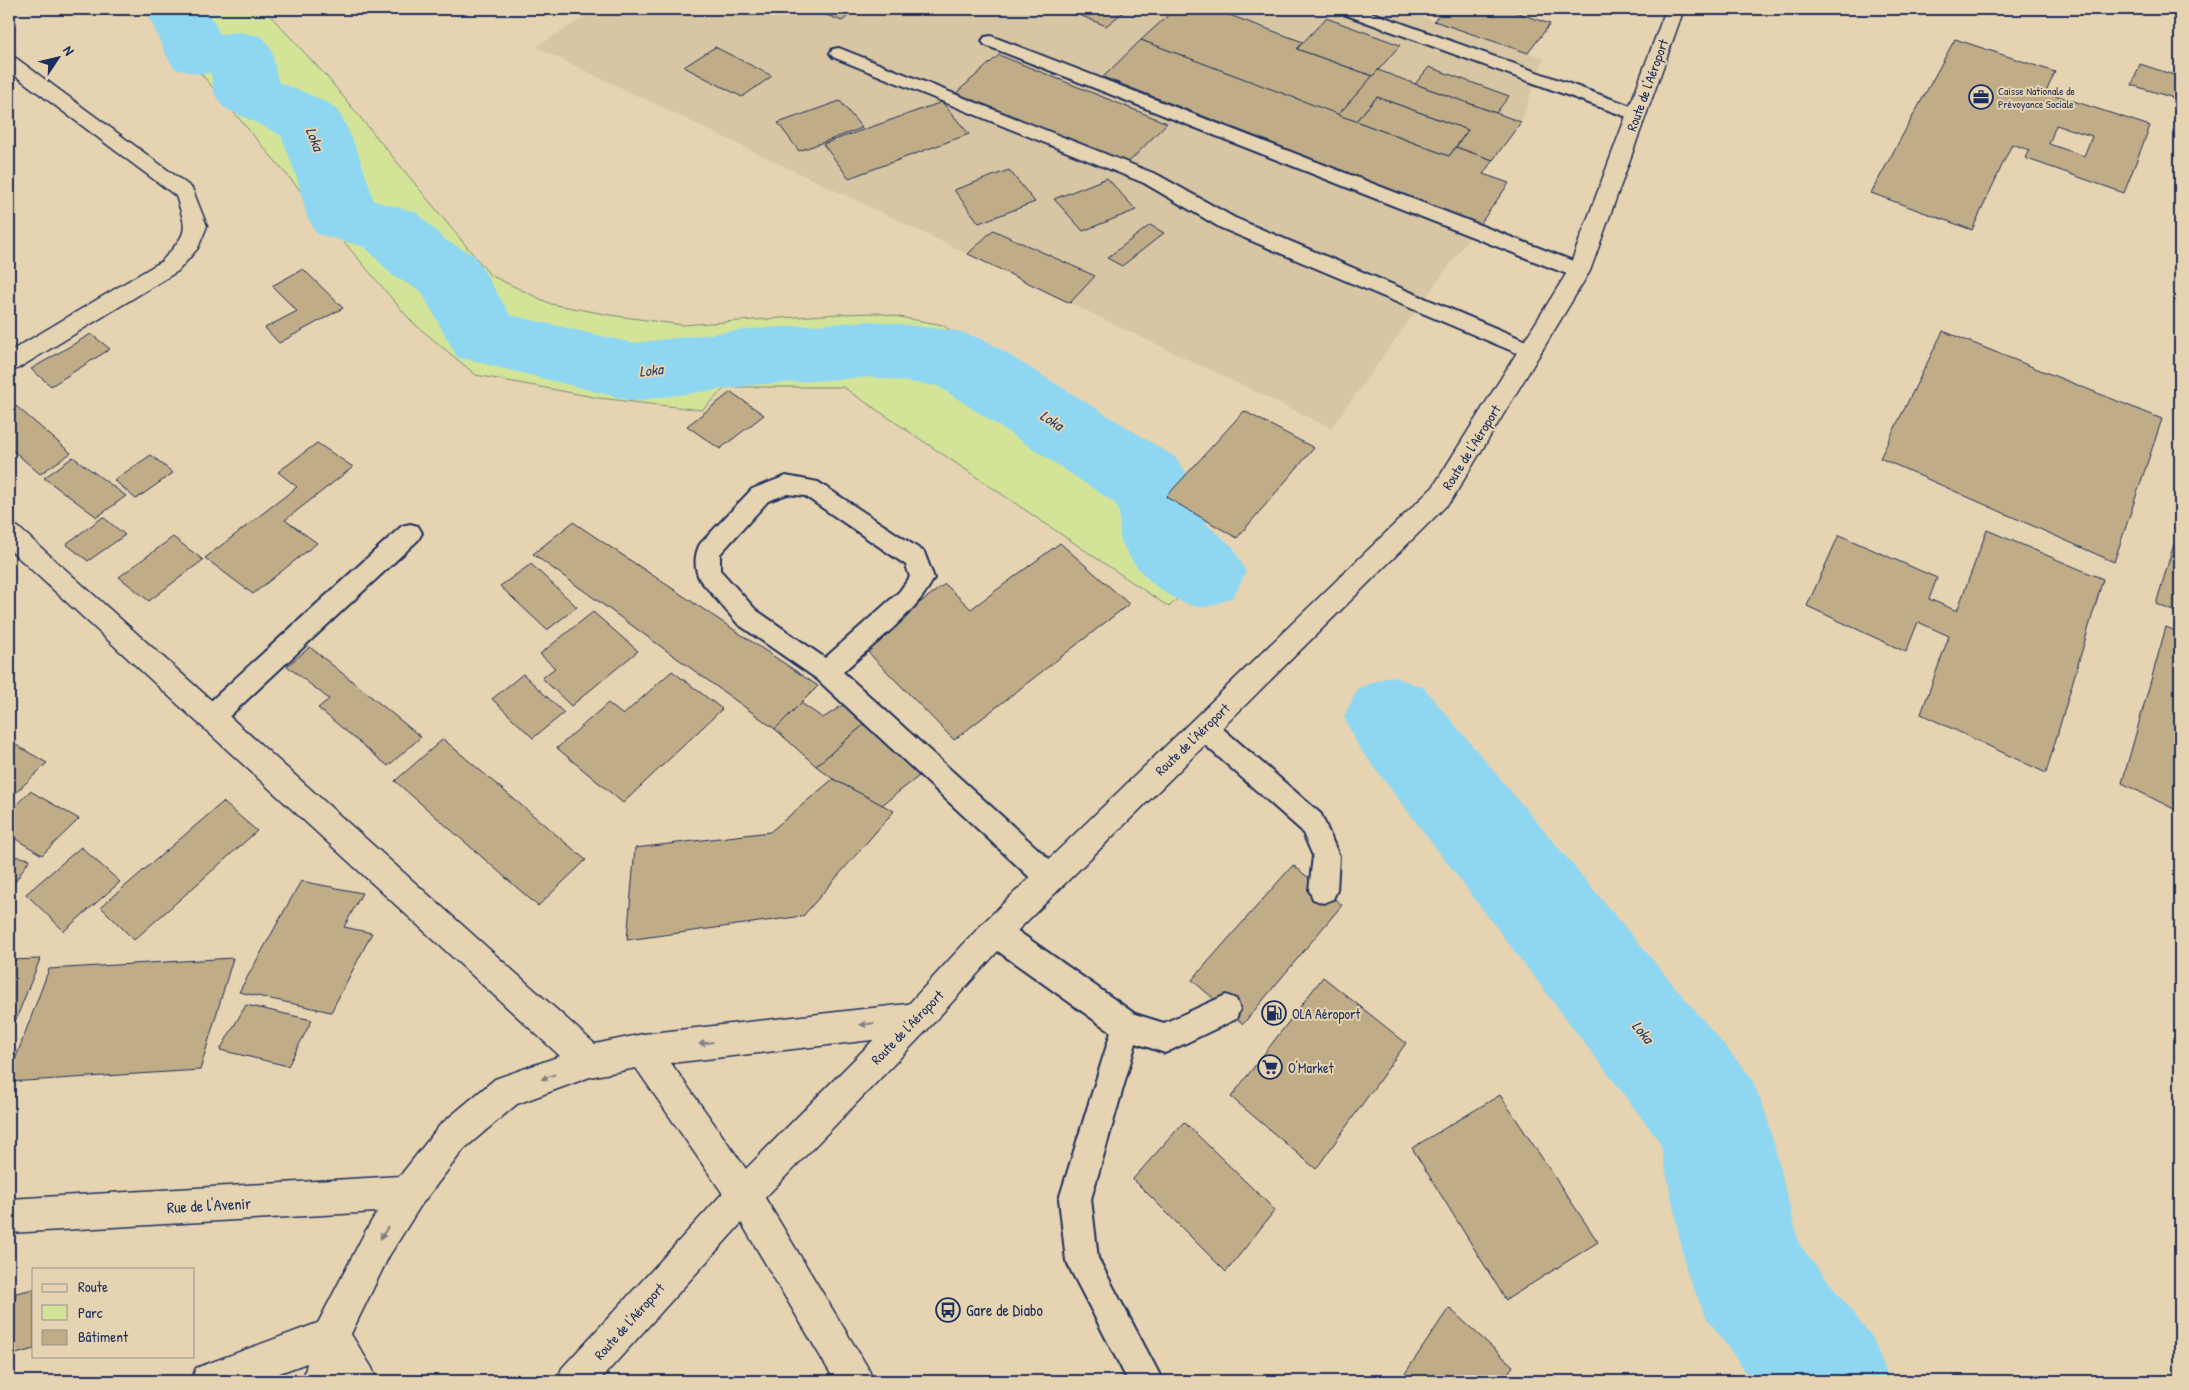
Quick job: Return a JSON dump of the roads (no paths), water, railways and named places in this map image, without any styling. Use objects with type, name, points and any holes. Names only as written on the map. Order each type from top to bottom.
[{"type":"street","name":"Route de l'Aéroport","points":[[575,1381],[744,1195],[916,1019],[995,932],[1442,494],[1579,272],[1675,9]]},
{"type":"street","points":[[9,362],[170,266],[190,243],[196,226],[185,193],[12,68]]},
{"type":"street","points":[[9,534],[590,1061]]},
{"type":"street","points":[[320,1381],[331,1336],[377,1244],[409,1193],[452,1137],[507,1091],[590,1061],[643,1050],[916,1019]]},
{"type":"street","points":[[643,1050],[744,1195],[855,1381]]},
{"type":"street","name":"Rue de l'Avenir","points":[[9,1216],[409,1193]]},
{"type":"street","points":[[210,1381],[331,1336]]},
{"type":"street","points":[[331,1336],[359,1381]]},
{"type":"lane","points":[[1347,9],[1636,114]]},
{"type":"lane","points":[[991,41],[1579,272]]},
{"type":"lane","points":[[839,53],[1151,179],[1228,223],[1531,351]]},
{"type":"lane","points":[[826,672],[907,599],[922,578],[916,559],[810,488],[786,485],[760,495],[708,552],[708,573],[747,617],[826,672],[1050,878]]},
{"type":"lane","points":[[211,717],[410,533]]},
{"type":"lane","points":[[1204,728],[1312,823],[1326,856],[1323,890]]},
{"type":"lane","points":[[995,932],[1127,1026],[1165,1038],[1226,1009]]},
{"type":"lane","points":[[1127,1026],[1075,1199],[1082,1261],[1146,1381]]},
{"type":"waterway","name":"Loka","points":[[182,9],[178,12],[198,55],[240,51],[247,93],[310,122],[332,178],[343,217],[390,229],[419,258],[449,274],[484,337],[633,372],[753,357],[872,349],[957,360],[1145,480],[1161,503],[1164,539],[1202,572]]},
{"type":"waterway","name":"Loka","points":[[1391,717],[1711,1117],[1747,1273],[1828,1381]]},
{"type":"place","name":"Caisse Nationale de Prévoyance Sociale","points":[[1981,97]]},
{"type":"place","name":"OLA Aéroport","points":[[1274,1013]]},
{"type":"place","name":"O'Market","points":[[1270,1067]]},
{"type":"place","name":"Gare de Diabo","points":[[948,1310]]}]
